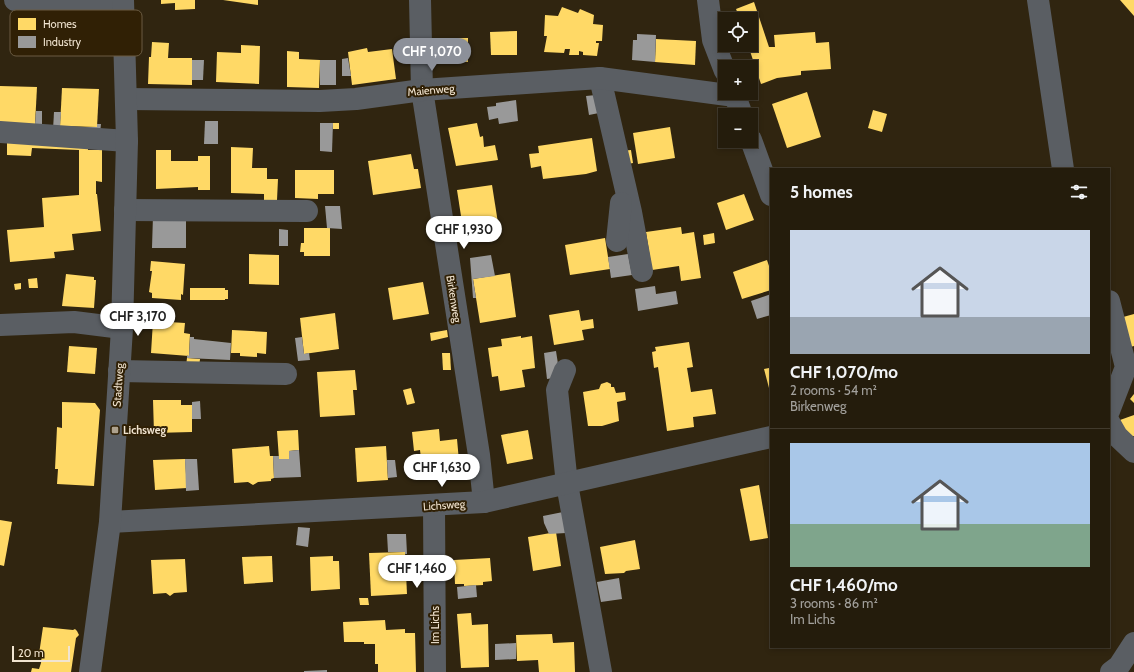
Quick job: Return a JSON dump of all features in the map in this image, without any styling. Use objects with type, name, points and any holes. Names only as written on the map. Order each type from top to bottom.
[{"type":"street","points":[[15,0],[123,5]]},
{"type":"street","name":"Birkenweg","points":[[420,0],[422,90],[484,502]]},
{"type":"street","points":[[708,0],[712,40],[720,60]]},
{"type":"street","points":[[1038,0],[1063,168]]},
{"type":"street","name":"Stadtweg","points":[[90,672],[110,522],[122,328],[127,140],[125,56]]},
{"type":"street","points":[[600,78],[622,181],[631,212],[642,271]]},
{"type":"street","name":"Maienweg","points":[[126,99],[320,101],[356,99],[422,90],[600,78],[737,101]]},
{"type":"street","points":[[0,132],[127,140]]},
{"type":"street","points":[[754,148],[770,192]]},
{"type":"street","points":[[617,242],[620,225],[622,181]]},
{"type":"street","points":[[125,210],[307,212]]},
{"type":"street","points":[[1110,305],[1126,367],[1110,408]]},
{"type":"street","points":[[0,325],[74,322],[122,328]]},
{"type":"street","points":[[565,370],[557,390],[568,484],[601,672]]},
{"type":"street","points":[[119,371],[286,374]]},
{"type":"street","points":[[1110,424],[1117,436],[1134,452]]},
{"type":"street","name":"Lichsweg","points":[[110,522],[434,506],[484,502],[770,437]]},
{"type":"street","name":"Im Lichs","points":[[434,506],[435,672]]},
{"type":"street","points":[[1111,672],[1118,666],[1134,643]]},
{"type":"building: Homes","points":[[161,0],[195,0],[195,9],[175,10],[175,3],[161,4]]},
{"type":"building: Homes","points":[[223,0],[258,0],[258,5]]},
{"type":"building: Homes","points":[[1120,0],[1134,0],[1134,16]]},
{"type":"building: Homes","points":[[754,2],[757,12],[737,12],[736,9]]},
{"type":"building: Homes","points":[[562,7],[578,13],[580,9],[594,15],[593,24],[603,25],[602,41],[596,41],[596,43],[599,43],[597,56],[583,55],[583,52],[579,51],[579,55],[569,55],[570,49],[565,49],[564,53],[544,52],[547,36],[544,36],[545,15],[558,16]]},
{"type":"building: Homes","points":[[758,14],[769,47],[775,47],[774,35],[815,32],[816,43],[829,42],[831,69],[801,71],[801,75],[777,78],[761,84],[758,75],[758,60],[753,60],[750,52],[758,52]]},
{"type":"building: Homes","points":[[517,31],[517,55],[491,55],[490,32]]},
{"type":"building: Homes","points":[[442,38],[468,38],[468,62],[442,62]]},
{"type":"building: Homes","points":[[656,39],[696,41],[695,65],[655,62]]},
{"type":"building: Homes","points":[[152,42],[169,43],[168,58],[192,58],[192,85],[148,84],[149,57],[151,57]]},
{"type":"building: Homes","points":[[241,45],[260,46],[259,84],[216,82],[217,52],[241,53]]},
{"type":"building: Homes","points":[[367,48],[368,52],[392,49],[396,79],[352,85],[348,52]]},
{"type":"building: Homes","points":[[287,51],[299,52],[299,59],[320,60],[319,88],[287,87]]},
{"type":"building: Homes","points":[[0,86],[37,87],[35,125],[0,123]]},
{"type":"building: Homes","points":[[62,88],[99,89],[97,127],[60,126]]},
{"type":"building: Homes","points":[[807,92],[821,137],[787,148],[772,104]]},
{"type":"building: Homes","points":[[873,110],[887,114],[882,132],[868,128]]},
{"type":"building: Homes","points":[[333,123],[339,123],[339,129],[333,129]]},
{"type":"building: Homes","points":[[477,123],[480,137],[483,136],[484,147],[495,145],[498,160],[456,166],[448,128]]},
{"type":"building: Homes","points":[[670,127],[675,158],[638,164],[633,133]]},
{"type":"building: Homes","points":[[7,135],[88,143],[88,150],[102,150],[102,182],[96,181],[96,194],[101,231],[72,234],[74,250],[54,252],[55,258],[10,262],[7,230],[44,227],[42,198],[79,195],[79,150],[32,148],[31,156],[7,155]]},
{"type":"building: Homes","points":[[592,138],[597,171],[586,174],[543,179],[541,166],[531,168],[529,154],[539,153],[538,146]]},
{"type":"building: Homes","points":[[231,147],[253,148],[252,168],[267,168],[267,179],[278,179],[277,200],[264,200],[264,194],[231,193]]},
{"type":"building: Homes","points":[[156,150],[171,150],[171,161],[198,161],[198,156],[210,156],[210,190],[198,190],[198,187],[156,189]]},
{"type":"building: Homes","points":[[631,150],[633,163],[623,165],[621,151]]},
{"type":"building: Homes","points":[[411,154],[414,169],[418,169],[421,188],[373,195],[368,161]]},
{"type":"building: Homes","points":[[295,170],[334,170],[334,194],[318,194],[318,199],[295,198]]},
{"type":"building: Homes","points":[[492,185],[498,223],[463,229],[457,190]]},
{"type":"building: Homes","points":[[744,194],[754,220],[726,230],[717,203]]},
{"type":"building: Homes","points":[[681,227],[682,234],[694,232],[701,278],[681,281],[679,266],[652,270],[646,232]]},
{"type":"building: Homes","points":[[304,228],[330,228],[330,256],[304,256],[304,252],[300,252],[301,243],[304,243]]},
{"type":"building: Homes","points":[[714,233],[715,243],[704,245],[703,235]]},
{"type":"building: Homes","points":[[605,238],[610,269],[570,275],[565,245]]},
{"type":"building: Homes","points":[[249,254],[279,255],[279,285],[249,284]]},
{"type":"building: Homes","points":[[767,260],[770,269],[770,290],[742,299],[733,272]]},
{"type":"building: Homes","points":[[151,261],[185,264],[183,295],[181,294],[181,300],[152,298],[152,293],[149,292],[152,271],[150,271]]},
{"type":"building: Homes","points":[[510,273],[516,317],[480,323],[473,279]]},
{"type":"building: Homes","points":[[66,274],[94,277],[94,280],[96,280],[94,308],[62,306]]},
{"type":"building: Homes","points":[[37,278],[38,288],[29,288],[28,279]]},
{"type":"building: Homes","points":[[423,282],[429,314],[393,320],[388,288]]},
{"type":"building: Homes","points":[[21,283],[21,289],[15,290],[14,284]]},
{"type":"building: Homes","points":[[190,288],[225,288],[225,290],[228,290],[228,299],[190,300]]},
{"type":"building: Homes","points":[[579,310],[581,321],[593,319],[594,328],[582,330],[584,340],[554,345],[549,315]]},
{"type":"building: Homes","points":[[335,313],[339,349],[304,354],[300,318]]},
{"type":"building: Homes","points":[[1134,314],[1134,346],[1123,349],[1116,319]]},
{"type":"building: Homes","points":[[153,321],[185,323],[184,333],[190,334],[189,356],[151,353]]},
{"type":"building: Homes","points":[[232,330],[267,332],[266,354],[257,353],[257,357],[240,356],[240,353],[231,353]]},
{"type":"building: Homes","points":[[447,330],[448,337],[431,341],[430,333]]},
{"type":"building: Homes","points":[[521,336],[521,338],[532,336],[535,368],[522,370],[525,387],[500,391],[498,376],[492,377],[488,348],[502,346],[501,339]]},
{"type":"building: Homes","points":[[689,342],[693,367],[687,368],[691,392],[712,389],[716,414],[693,417],[694,427],[667,431],[658,367],[654,368],[652,352],[656,351],[655,347]]},
{"type":"building: Homes","points":[[69,346],[97,348],[95,374],[67,372]]},
{"type":"building: Homes","points":[[442,353],[450,353],[451,370],[443,370]]},
{"type":"building: Homes","points":[[187,358],[200,359],[199,367],[186,366]]},
{"type":"building: Homes","points":[[769,365],[770,388],[764,369],[769,368]]},
{"type":"building: Homes","points":[[355,370],[357,390],[353,390],[355,415],[320,417],[317,372]]},
{"type":"building: Homes","points":[[607,382],[611,384],[611,387],[614,387],[616,393],[625,392],[626,400],[617,402],[619,421],[602,426],[588,426],[583,392],[599,389],[601,384]]},
{"type":"building: Homes","points":[[411,388],[415,403],[407,405],[403,390]]},
{"type":"building: Homes","points":[[1134,394],[1134,403],[1130,399]]},
{"type":"building: Homes","points":[[153,400],[181,400],[181,405],[192,405],[192,432],[154,433]]},
{"type":"building: Homes","points":[[62,402],[95,403],[100,410],[94,486],[57,484],[58,469],[55,469],[57,427],[62,428]]},
{"type":"building: Homes","points":[[1134,415],[1134,436],[1128,438],[1120,420]]},
{"type":"building: Homes","points":[[439,429],[440,441],[457,439],[460,472],[423,475],[420,450],[414,451],[412,432]]},
{"type":"building: Homes","points":[[298,430],[299,450],[289,451],[289,459],[279,459],[277,431]]},
{"type":"building: Homes","points":[[528,430],[533,459],[507,464],[501,435]]},
{"type":"building: Homes","points":[[269,446],[270,456],[273,456],[274,478],[271,479],[271,481],[258,482],[253,485],[248,482],[234,483],[232,449]]},
{"type":"building: Homes","points":[[386,446],[388,480],[357,482],[355,448]]},
{"type":"building: Homes","points":[[185,459],[187,488],[155,490],[153,460]]},
{"type":"building: Homes","points":[[759,485],[768,538],[750,541],[740,489]]},
{"type":"building: Homes","points":[[0,520],[12,522],[4,566],[0,565]]},
{"type":"building: Homes","points":[[556,532],[561,566],[533,571],[528,537]]},
{"type":"building: Homes","points":[[635,540],[640,569],[626,571],[624,573],[605,574],[600,547]]},
{"type":"building: Homes","points":[[405,552],[407,594],[371,596],[369,553]]},
{"type":"building: Homes","points":[[272,556],[273,582],[244,584],[242,557]]},
{"type":"building: Homes","points":[[333,556],[333,561],[339,561],[340,589],[311,591],[310,557]]},
{"type":"building: Homes","points":[[490,558],[492,581],[483,582],[483,585],[464,586],[464,584],[455,584],[454,560]]},
{"type":"building: Homes","points":[[185,559],[187,592],[174,593],[170,596],[166,593],[153,594],[151,560]]},
{"type":"building: Homes","points":[[359,598],[368,598],[369,605],[360,605]]},
{"type":"building: Homes","points":[[471,613],[472,625],[488,624],[489,667],[461,668],[457,614]]},
{"type":"building: Homes","points":[[385,620],[386,630],[405,629],[405,633],[415,633],[416,672],[378,672],[378,664],[375,664],[375,644],[364,644],[364,642],[344,642],[343,622]]},
{"type":"building: Homes","points":[[43,627],[75,629],[77,631],[79,635],[76,638],[71,672],[31,672],[32,668],[39,669],[41,663],[42,654],[39,654]]},
{"type":"building: Homes","points":[[552,634],[553,643],[574,642],[575,672],[539,672],[538,660],[517,661],[516,635]]},
{"type":"building: Industry","points":[[637,34],[656,35],[655,62],[632,60],[633,40],[637,40]]},
{"type":"building: Industry","points":[[348,58],[351,76],[342,76],[342,59]]},
{"type":"building: Industry","points":[[192,60],[204,60],[203,80],[192,80]]},
{"type":"building: Industry","points":[[320,60],[336,60],[336,85],[320,85]]},
{"type":"building: Industry","points":[[596,95],[599,113],[589,115],[586,96]]},
{"type":"building: Industry","points":[[516,100],[518,121],[499,124],[498,118],[489,120],[487,107],[496,106],[496,103]]},
{"type":"building: Industry","points":[[36,111],[42,111],[42,128],[35,125]]},
{"type":"building: Industry","points":[[54,112],[61,112],[60,126],[53,130]]},
{"type":"building: Industry","points":[[205,121],[218,121],[218,144],[204,144]]},
{"type":"building: Industry","points":[[320,123],[333,123],[332,152],[320,151]]},
{"type":"building: Industry","points":[[97,124],[101,124],[100,133],[83,133],[84,127],[97,127]]},
{"type":"building: Industry","points":[[325,206],[340,206],[342,229],[327,228]]},
{"type":"building: Industry","points":[[153,215],[186,215],[186,248],[152,248]]},
{"type":"building: Industry","points":[[487,225],[489,238],[467,242],[466,229]]},
{"type":"building: Industry","points":[[279,229],[288,230],[288,246],[279,246]]},
{"type":"building: Industry","points":[[628,254],[632,275],[611,278],[608,257]]},
{"type":"building: Industry","points":[[491,255],[495,276],[473,279],[476,298],[473,298],[470,258]]},
{"type":"building: Industry","points":[[655,286],[656,294],[676,291],[678,304],[638,311],[635,289]]},
{"type":"building: Industry","points":[[770,294],[770,315],[757,319],[751,301]]},
{"type":"building: Industry","points":[[190,337],[194,337],[194,339],[231,343],[230,360],[187,358],[187,355],[189,356]]},
{"type":"building: Industry","points":[[302,337],[304,354],[309,353],[310,360],[298,361],[295,338]]},
{"type":"building: Industry","points":[[556,351],[560,377],[547,379],[544,353]]},
{"type":"building: Industry","points":[[200,401],[201,419],[192,419],[192,402]]},
{"type":"building: Industry","points":[[299,450],[301,477],[274,478],[273,456],[279,456],[279,459],[289,459],[289,451]]},
{"type":"building: Industry","points":[[185,459],[197,459],[199,490],[186,491]]},
{"type":"building: Industry","points":[[387,460],[395,460],[397,477],[388,478]]},
{"type":"building: Industry","points":[[563,512],[566,533],[549,534],[544,523],[543,516]]},
{"type":"building: Industry","points":[[298,527],[310,528],[308,547],[296,545]]},
{"type":"building: Industry","points":[[387,534],[406,534],[407,554],[405,554],[405,552],[388,552]]},
{"type":"building: Industry","points":[[619,578],[622,599],[601,602],[597,582]]},
{"type":"building: Industry","points":[[476,585],[477,597],[458,599],[457,587]]},
{"type":"building: Industry","points":[[516,643],[516,659],[495,660],[495,644]]},
{"type":"building: Industry","points":[[327,670],[327,672],[304,672],[304,671]]},
{"type":"place","name":"Lichsweg","points":[[115,430]]}]
